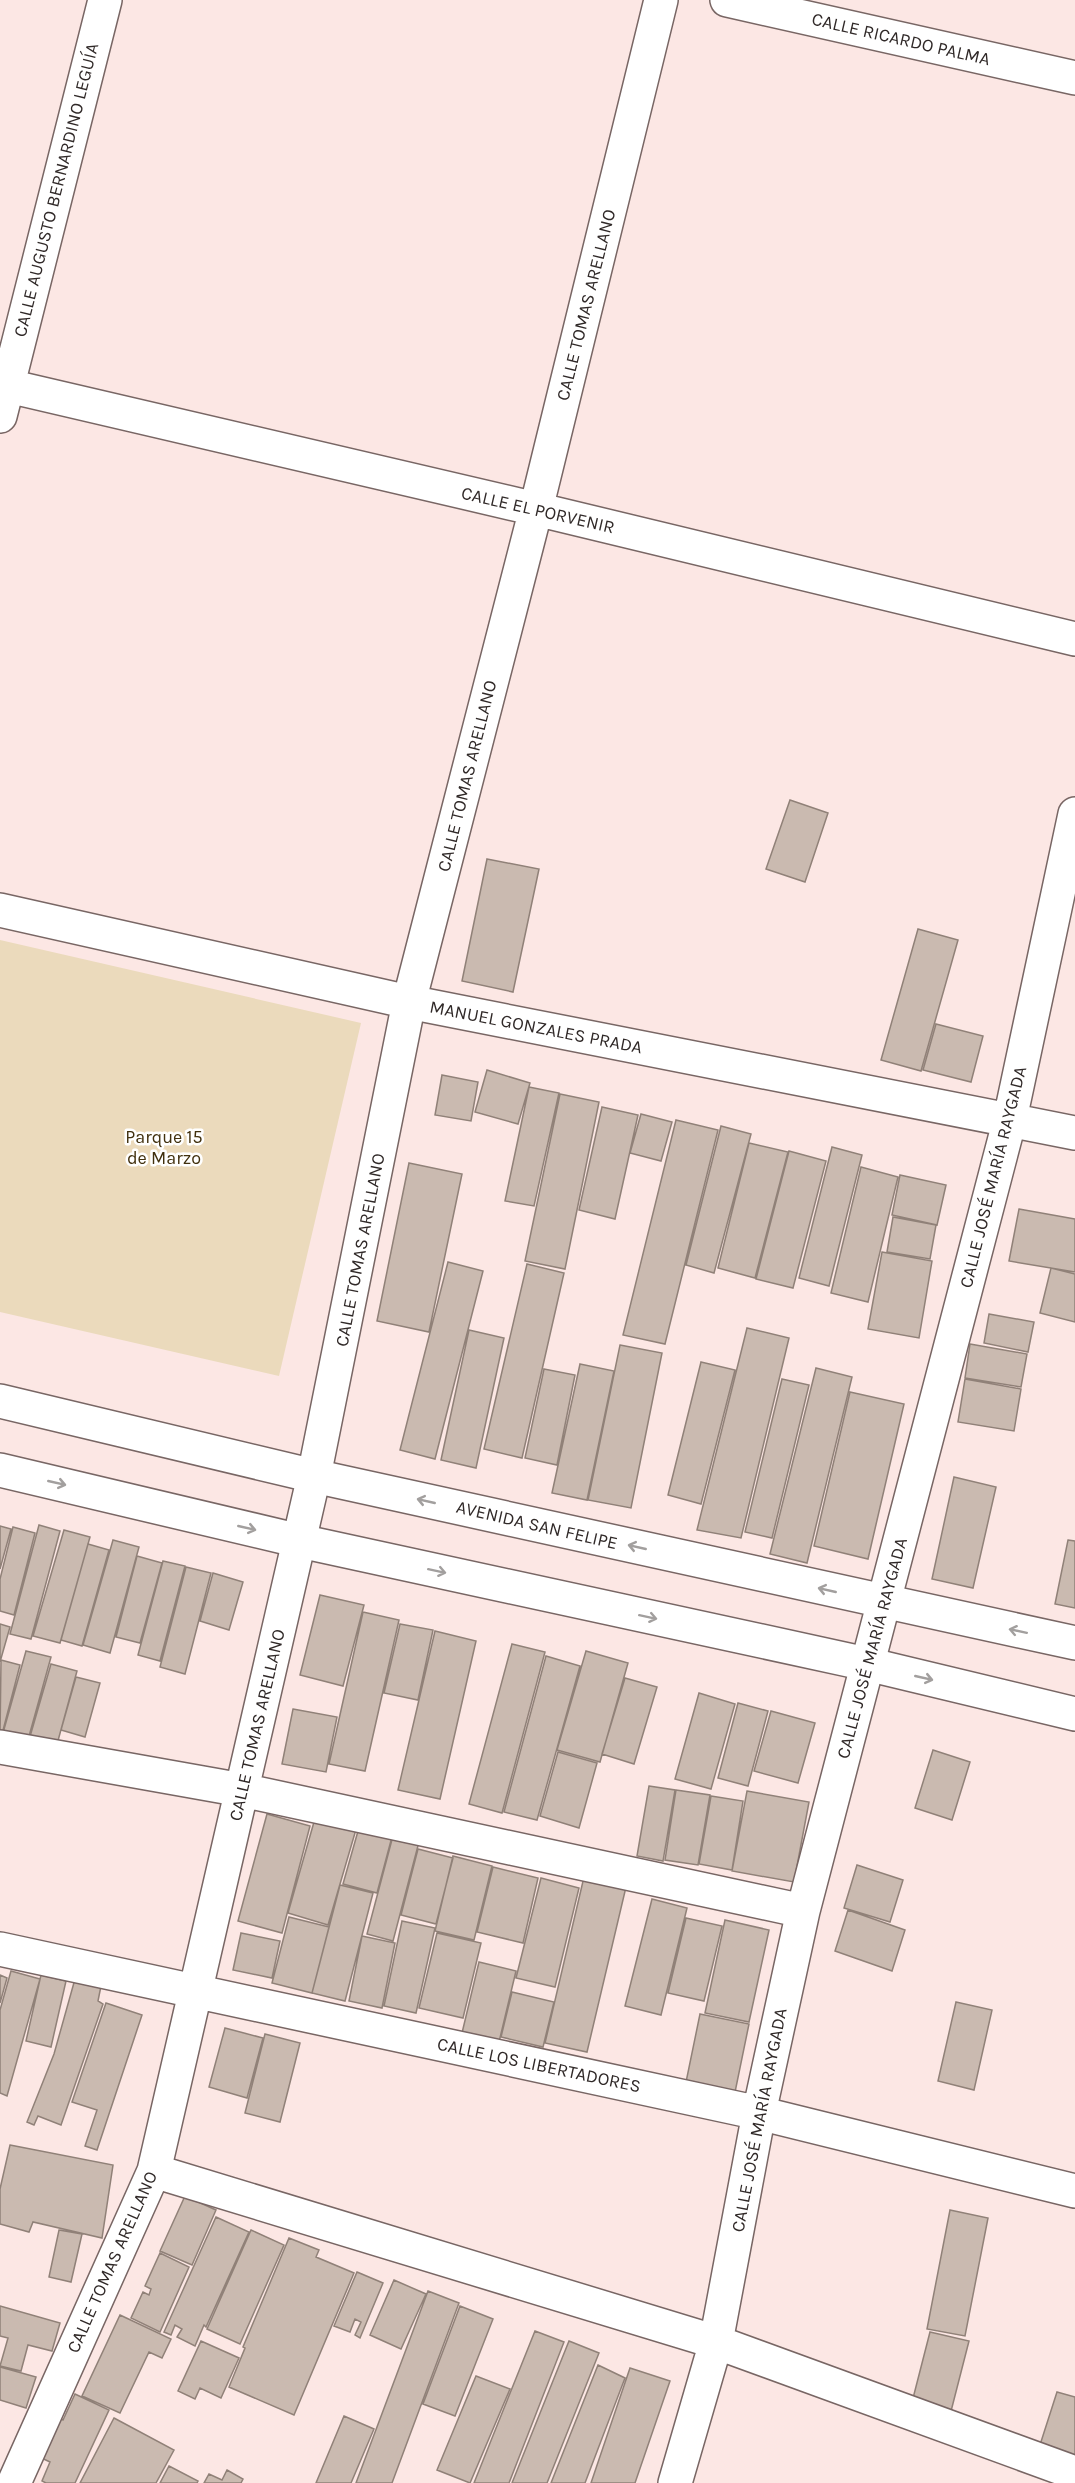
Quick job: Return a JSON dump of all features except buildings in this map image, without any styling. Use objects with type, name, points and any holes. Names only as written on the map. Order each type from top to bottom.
[{"type":"street","name":"CALLE AUGUSTO BERNARDINO LEGUÍA","points":[[2,395],[105,0]]},
{"type":"street","name":"CALLE TOMAS ARELLANO","points":[[14,2483],[154,2171],[194,1990],[300,1541],[410,1002],[536,509],[661,0]]},
{"type":"street","name":"CALLE RICARDO PALMA","points":[[727,0],[1075,78]]},
{"type":"street","name":"CALLE EL PORVENIR","points":[[2,395],[536,509],[1075,639]]},
{"type":"street","name":"CALLE JOSÉ MARÍA RAYGADA","points":[[675,2483],[716,2342],[759,2113],[803,1911],[1010,1119],[1075,814]]},
{"type":"street","name":"MANUEL GONZALES PRADA","points":[[0,910],[410,1002],[1075,1133]]},
{"type":"street","name":"AVENIDA SAN FELIPE","points":[[0,1401],[314,1476],[1075,1643]]},
{"type":"street","points":[[0,1470],[300,1541],[867,1664],[1075,1714]]},
{"type":"street","points":[[0,1747],[242,1790],[803,1911]]},
{"type":"street","name":"CALLE LOS LIBERTADORES","points":[[0,1949],[759,2113],[1075,2191]]},
{"type":"street","points":[[154,2171],[716,2342],[1075,2473]]},
{"type":"green space","name":"Parque 15 de Marzo","points":[[0,940],[361,1023],[279,1376],[0,1312]]}]
